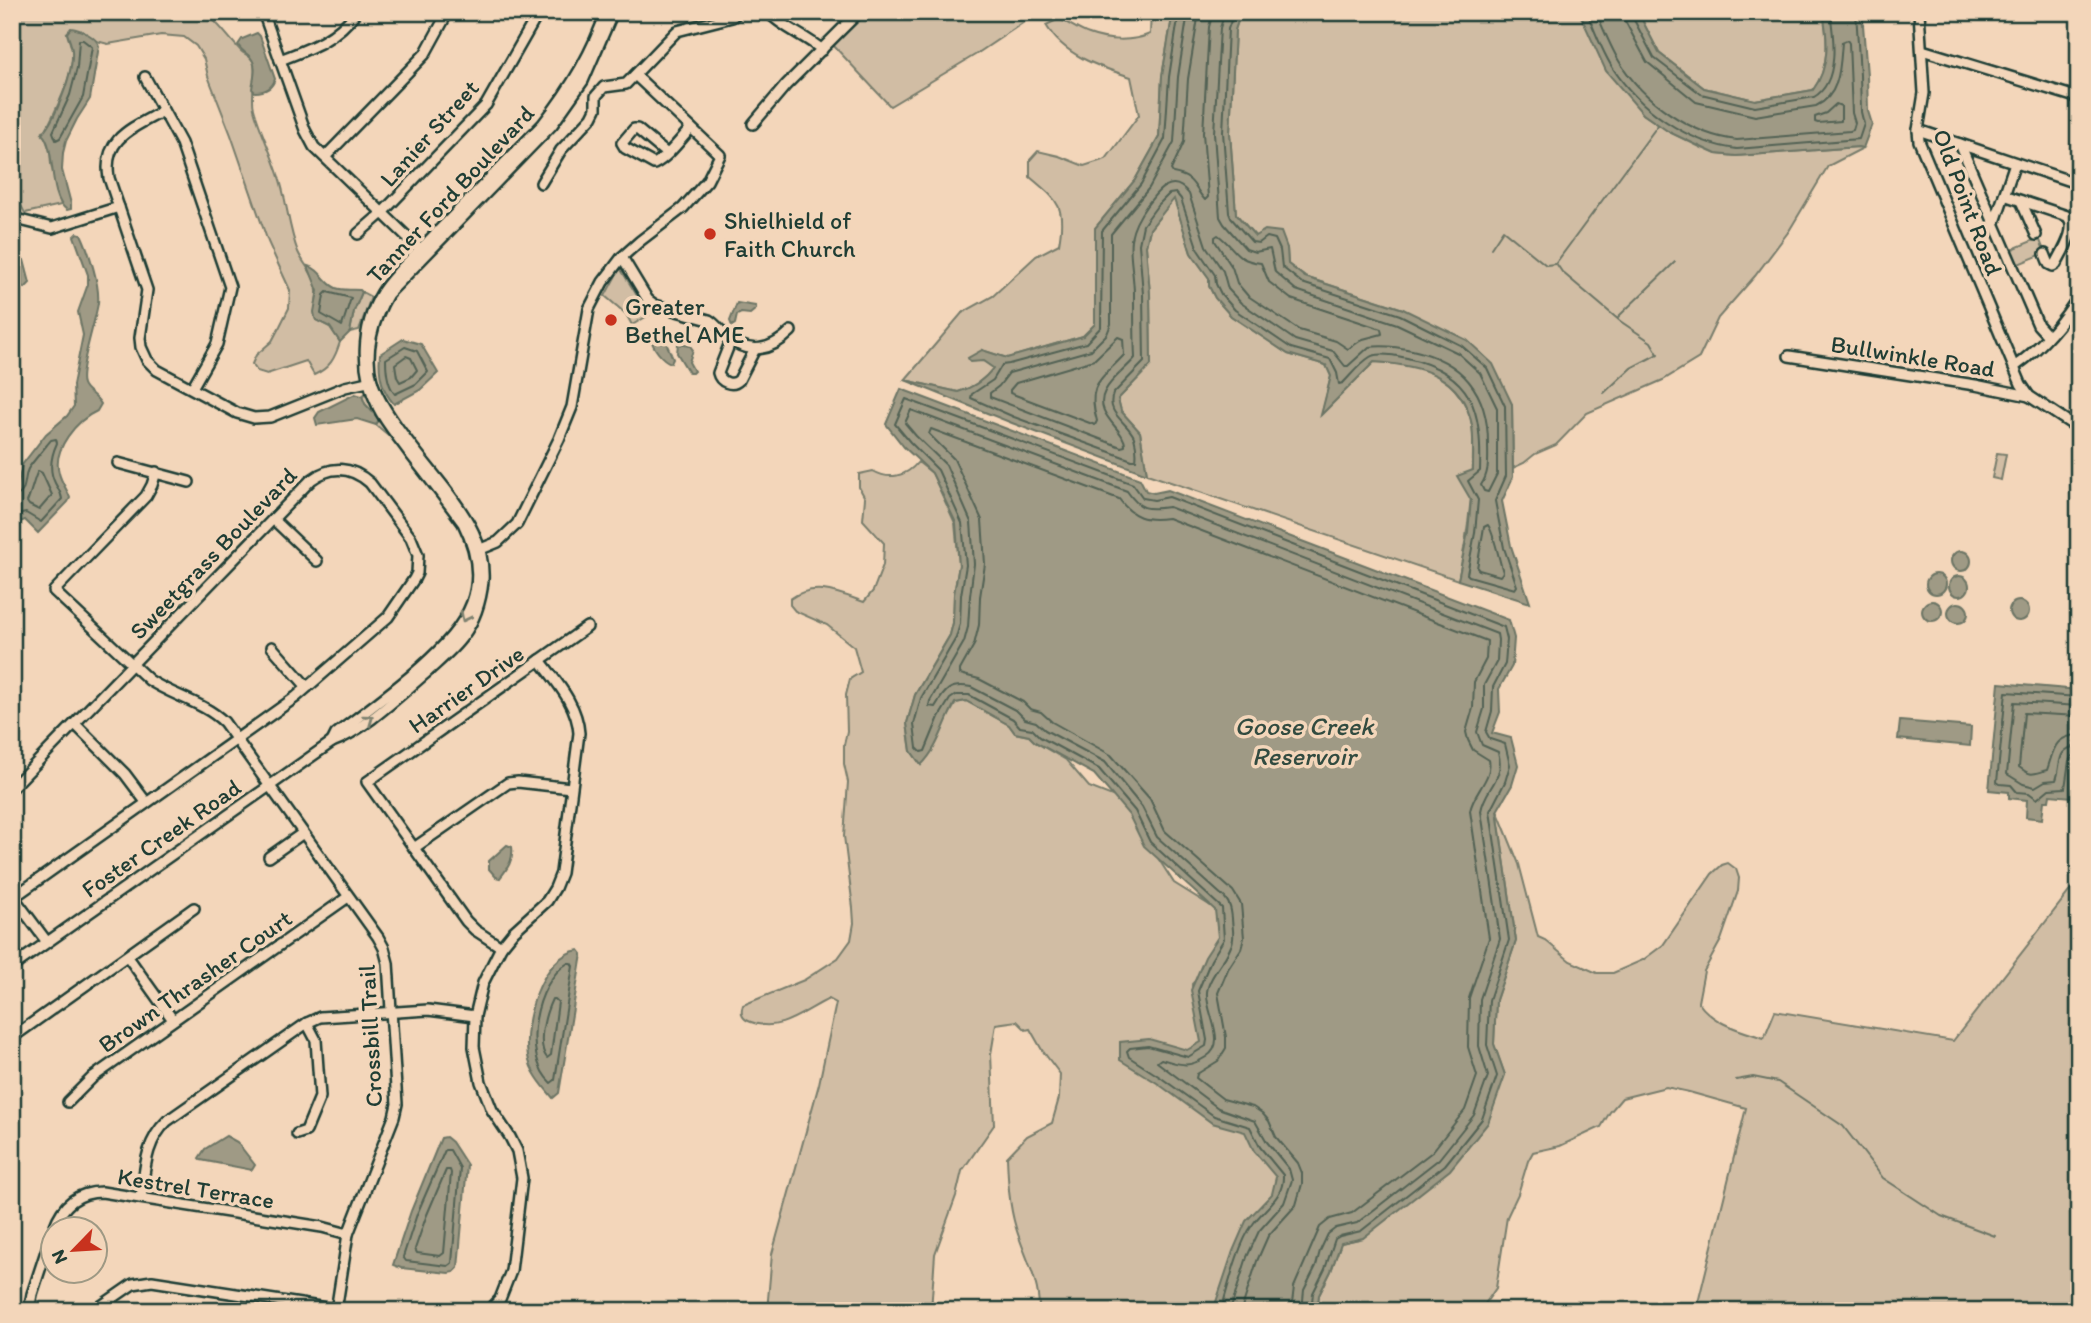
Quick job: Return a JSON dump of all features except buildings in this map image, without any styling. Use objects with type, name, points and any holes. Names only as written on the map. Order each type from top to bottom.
[{"type":"street","points":[[263,12],[305,130],[314,147],[423,252]]},
{"type":"street","points":[[280,60],[329,39],[356,12]]},
{"type":"street","points":[[324,158],[425,54],[448,12]]},
{"type":"street","name":"Lanier Street","points":[[358,234],[382,213],[486,105],[539,12]]},
{"type":"street","name":"Tanner Ford Boulevard","points":[[423,252],[555,108],[579,72],[606,12]]},
{"type":"street","name":"Tanner Ford Boulevard","points":[[477,550],[463,523],[378,408],[365,351],[367,330],[376,302],[395,276],[532,146],[568,104],[583,81],[613,12]]},
{"type":"street","points":[[541,183],[561,150],[592,117],[596,109],[596,96],[604,87],[626,84],[677,31],[732,17],[738,12]]},
{"type":"street","points":[[768,12],[777,22],[809,39],[822,50]]},
{"type":"street","points":[[753,124],[786,85],[859,12]]},
{"type":"street","name":"Old Point Road","points":[[1919,12],[1924,93],[1918,130],[1919,141],[2021,384],[2029,396]]},
{"type":"street","points":[[1922,50],[2079,98]]},
{"type":"street","points":[[477,550],[498,542],[517,524],[559,439],[572,407],[589,309],[603,282],[622,257],[683,208],[707,181],[720,158],[635,75]]},
{"type":"street","points":[[145,77],[181,143],[230,287],[217,344],[192,388]]},
{"type":"street","points":[[163,111],[126,132],[113,145],[107,169],[147,290],[140,338],[147,360],[158,370],[237,414],[254,418],[278,414],[345,387],[370,381]]},
{"type":"street","points":[[667,154],[637,129],[622,143],[625,148],[654,164],[659,163],[691,128]]},
{"type":"street","points":[[1918,130],[2079,184]]},
{"type":"street","points":[[1960,144],[2038,325],[2048,336]]},
{"type":"street","points":[[1995,222],[2015,163]]},
{"type":"street","points":[[2004,195],[2067,216],[2072,221],[2071,230],[2056,264],[2049,264],[2045,254]]},
{"type":"street","points":[[2021,201],[2036,235]]},
{"type":"street","points":[[12,218],[52,228],[119,207]]},
{"type":"street","points":[[622,257],[648,300],[665,309],[709,320],[741,345],[755,349],[770,348],[791,331]]},
{"type":"street","points":[[2014,367],[2035,351],[2067,315],[2079,296]]},
{"type":"street","points":[[732,340],[718,373],[720,379],[729,384],[739,380],[755,349]]},
{"type":"street","name":"Bullwinkle Road","points":[[1789,356],[2029,396]]},
{"type":"street","points":[[138,365],[147,360]]},
{"type":"street","points":[[2029,396],[2079,429]]},
{"type":"street","points":[[118,463],[189,482]]},
{"type":"street","name":"Sweetgrass Boulevard","points":[[12,789],[311,480],[321,473],[344,469],[362,476],[411,538],[418,555],[417,573],[388,617],[307,687],[236,740],[13,896],[47,943]]},
{"type":"street","name":"Crossbill Trail","points":[[156,472],[146,496],[54,591],[131,665],[161,688],[214,713],[224,722],[384,948],[388,963],[397,1104],[348,1234],[340,1310]]},
{"type":"street","points":[[273,519],[317,561]]},
{"type":"street","name":"Foster Creek Road","points":[[12,967],[332,742],[337,734],[406,680],[456,633],[472,603],[476,585],[477,550]]},
{"type":"street","name":"Harrier Drive","points":[[414,848],[367,782],[587,627]]},
{"type":"street","points":[[272,647],[307,687]]},
{"type":"street","points":[[489,1311],[500,1299],[511,1270],[522,1178],[517,1151],[492,1110],[481,1082],[474,1047],[475,1016],[483,984],[501,947],[514,931],[547,901],[561,873],[579,733],[578,722],[570,702],[540,660]]},
{"type":"street","points":[[75,724],[125,774],[146,802]]},
{"type":"street","points":[[501,947],[466,921],[414,848],[508,783],[571,788]]},
{"type":"street","points":[[268,858],[303,833]]},
{"type":"street","name":"Brown Thrasher Court","points":[[68,1102],[93,1077],[348,897]]},
{"type":"street","points":[[17,1034],[194,908]]},
{"type":"street","points":[[128,957],[173,1020]]},
{"type":"street","points":[[141,1198],[148,1152],[159,1129],[307,1023],[320,1017],[428,1010],[475,1016]]},
{"type":"street","points":[[297,1134],[306,1131],[320,1097],[316,1040],[307,1023]]},
{"type":"street","name":"Kestrel Terrace","points":[[61,1214],[71,1200],[80,1195],[102,1192],[322,1227],[348,1234]]},
{"type":"street","name":"Kestrel Terrace","points":[[29,1311],[38,1276]]},
{"type":"street","points":[[94,1311],[134,1284],[152,1280],[340,1310]]},
{"type":"shaded area","points":[[12,12],[205,12],[241,51],[252,59],[255,71],[254,109],[281,184],[298,252],[316,284],[316,320],[330,327],[340,342],[328,366],[314,375],[306,361],[267,374],[257,371],[252,364],[256,355],[272,341],[280,326],[289,308],[290,290],[268,242],[204,59],[196,46],[184,37],[161,35],[108,44],[67,33],[72,50],[71,70],[59,102],[46,130],[43,131],[61,205],[25,213],[12,189]]},
{"type":"shaded area","points":[[868,12],[1039,12],[975,55],[890,106],[833,45]]},
{"type":"shaded area","points":[[1151,12],[1173,12],[1162,76],[1159,137],[1135,180],[1095,228],[1095,324],[1083,336],[1007,358],[982,350],[983,361],[994,367],[978,382],[958,392],[905,380],[962,313],[993,296],[1036,256],[1059,244],[1061,220],[1058,205],[1030,177],[1030,160],[1038,151],[1084,166],[1106,159],[1139,115],[1131,77],[1072,52],[1046,25],[1059,19],[1096,36],[1128,39],[1150,34]]},
{"type":"shaded area","points":[[1241,12],[1579,12],[1643,114],[1669,132],[1700,147],[1716,154],[1736,156],[1863,148],[1828,166],[1789,231],[1755,276],[1718,318],[1699,358],[1663,380],[1587,413],[1556,445],[1513,468],[1512,404],[1403,309],[1305,277],[1288,264],[1287,248],[1256,237],[1236,214],[1230,133],[1235,30]]},
{"type":"shaded area","points":[[1638,12],[1823,12],[1827,42],[1819,81],[1813,90],[1755,100],[1704,88],[1659,53]]},
{"type":"shaded area","points":[[1174,198],[1191,253],[1209,278],[1209,286],[1215,298],[1231,316],[1288,354],[1326,365],[1331,376],[1322,414],[1374,362],[1406,365],[1430,372],[1446,381],[1459,395],[1470,415],[1473,469],[1467,533],[1458,580],[1147,474],[1140,432],[1121,411],[1118,399],[1151,365],[1146,246],[1150,229]]},
{"type":"shaded area","points":[[2039,238],[2045,253],[2016,265],[2010,250]]},
{"type":"shaded area","points":[[620,268],[649,315],[632,325],[626,314],[605,296]]},
{"type":"shaded area","points":[[362,292],[371,297],[359,330],[350,332],[354,311]]},
{"type":"shaded area","points":[[367,392],[375,410],[398,443],[376,425],[379,419],[365,404],[362,396]]},
{"type":"shaded area","points":[[1997,453],[2006,454],[2001,480],[1992,478]]},
{"type":"shaded area","points":[[918,462],[932,473],[955,523],[959,565],[950,635],[915,695],[907,723],[911,751],[921,765],[956,703],[966,701],[1009,725],[1015,733],[1029,736],[1066,760],[1089,787],[1120,799],[1174,883],[1214,908],[1225,929],[1192,988],[1288,1150],[1233,1311],[1039,1311],[1034,1279],[1012,1211],[1007,1157],[1027,1136],[1052,1123],[1059,1098],[1060,1074],[1030,1029],[1026,1030],[1017,1021],[996,1024],[991,1054],[994,1125],[962,1171],[935,1254],[931,1311],[767,1311],[772,1254],[819,1084],[836,1003],[829,999],[792,1019],[772,1025],[748,1021],[742,1016],[742,1008],[743,1005],[804,980],[838,958],[851,940],[854,923],[844,836],[848,782],[844,745],[847,731],[846,695],[850,679],[861,672],[854,647],[827,625],[795,611],[790,605],[790,599],[808,591],[827,590],[864,602],[873,591],[883,565],[884,543],[863,520],[865,498],[859,487],[859,474],[873,471],[897,476]]},
{"type":"shaded area","points":[[1497,810],[1519,864],[1538,937],[1570,961],[1597,973],[1613,973],[1643,960],[1663,945],[1712,874],[1728,863],[1736,869],[1739,878],[1738,891],[1721,940],[1704,971],[1698,1002],[1719,1021],[1764,1038],[1775,1011],[1953,1041],[2079,879],[2079,1311],[1696,1311],[1746,1108],[1666,1087],[1622,1098],[1601,1127],[1560,1146],[1533,1152],[1507,1217],[1496,1288],[1480,1311],[1317,1311],[1319,1295],[1341,1243],[1363,1238],[1505,1075],[1494,1044],[1496,1000],[1516,941]]},
{"type":"water","points":[[1173,12],[1241,12],[1235,30],[1230,133],[1236,214],[1255,236],[1265,230],[1281,232],[1287,248],[1288,264],[1305,277],[1403,309],[1467,340],[1493,364],[1512,404],[1513,477],[1502,501],[1511,546],[1530,603],[1458,580],[1468,532],[1471,500],[1457,476],[1473,470],[1472,425],[1459,394],[1448,383],[1422,370],[1374,362],[1321,415],[1331,376],[1326,365],[1288,354],[1231,316],[1215,298],[1209,286],[1209,278],[1191,253],[1174,199],[1150,229],[1146,246],[1151,365],[1118,399],[1121,411],[1140,432],[1147,474],[905,380],[958,392],[978,383],[993,368],[983,361],[970,362],[968,358],[982,350],[1007,358],[1083,336],[1095,324],[1095,228],[1135,180],[1159,137],[1162,76]]},
{"type":"water","points":[[1579,12],[1638,12],[1659,53],[1704,88],[1755,100],[1813,90],[1825,62],[1826,32],[1823,12],[1862,12],[1868,111],[1872,124],[1863,148],[1736,156],[1716,154],[1669,132],[1643,114],[1606,71]]},
{"type":"water","points":[[71,28],[88,34],[99,46],[90,99],[66,141],[63,153],[62,170],[71,204],[71,209],[67,210],[57,194],[47,140],[42,134],[53,118],[67,82],[72,50],[67,33]]},
{"type":"water","points":[[257,33],[275,79],[268,89],[255,92],[252,89],[253,62],[238,45],[242,39]]},
{"type":"water","points":[[81,234],[90,259],[98,296],[82,378],[84,386],[101,404],[97,411],[74,428],[63,445],[59,454],[59,473],[70,498],[38,533],[25,520],[12,525],[12,495],[18,484],[22,465],[46,434],[67,416],[74,406],[73,385],[83,335],[78,312],[88,284],[88,275],[74,236]]},
{"type":"water","points":[[17,257],[24,260],[30,283],[25,288],[14,276],[12,259]]},
{"type":"water","points":[[308,266],[336,288],[362,292],[354,311],[350,332],[340,342],[330,327],[315,318],[318,291]]},
{"type":"water","points":[[737,303],[756,306],[756,309],[750,314],[737,315],[732,326],[730,321]]},
{"type":"water","points":[[656,334],[667,345],[673,359],[671,363],[661,356],[653,345],[651,338]]},
{"type":"water","points":[[403,339],[421,344],[438,373],[420,390],[394,404],[381,381],[380,354]]},
{"type":"water","points":[[678,344],[690,346],[693,350],[689,362],[694,371],[692,373],[689,373],[677,353]]},
{"type":"water","name":"Goose Creek Reservoir","points":[[901,389],[1140,479],[1146,491],[1154,493],[1168,490],[1509,620],[1514,638],[1512,666],[1499,689],[1500,712],[1492,733],[1511,738],[1518,765],[1512,785],[1497,811],[1516,941],[1496,1000],[1494,1044],[1505,1075],[1488,1123],[1450,1170],[1363,1238],[1341,1243],[1319,1295],[1317,1311],[1213,1311],[1246,1221],[1272,1194],[1276,1177],[1254,1151],[1245,1132],[1212,1123],[1120,1060],[1120,1042],[1149,1039],[1187,1050],[1201,1042],[1191,990],[1205,957],[1218,937],[1215,910],[1144,846],[1129,815],[1094,774],[1035,742],[1029,736],[1015,733],[1009,725],[966,701],[955,703],[936,744],[921,765],[911,751],[907,723],[915,695],[950,635],[959,565],[956,523],[932,473],[904,447],[886,424]]},
{"type":"water","points":[[355,394],[362,396],[365,404],[379,419],[376,425],[357,419],[317,425],[315,418],[319,412]]},
{"type":"water","points":[[1961,551],[1968,554],[1971,561],[1968,568],[1961,571],[1954,568],[1951,561],[1954,554]]},
{"type":"water","points":[[1936,574],[1943,577],[1946,584],[1943,591],[1936,594],[1929,591],[1926,584],[1929,577]]},
{"type":"water","points":[[1959,576],[1966,579],[1969,586],[1966,593],[1959,596],[1952,593],[1949,586],[1952,579]]},
{"type":"water","points":[[1928,601],[1936,601],[1942,611],[1936,621],[1928,621],[1922,615],[1922,607]]},
{"type":"water","points":[[2015,601],[2023,601],[2029,611],[2023,621],[2015,621],[2009,615],[2009,607]]},
{"type":"water","points":[[1954,603],[1962,603],[1968,613],[1962,623],[1954,623],[1948,617],[1948,609]]},
{"type":"water","points":[[1999,683],[2079,690],[2079,726],[2072,797],[2050,795],[2049,801],[2044,801],[2042,819],[2026,817],[2027,800],[2009,798],[2009,792],[1989,790]]},
{"type":"water","points":[[1900,721],[1971,727],[1970,746],[1898,739]]},
{"type":"water","points":[[507,845],[512,847],[511,860],[500,878],[496,877],[489,869],[489,861]]},
{"type":"water","points":[[579,950],[582,954],[559,1093],[553,1098],[529,1062],[528,1026],[531,1009],[545,977],[554,964]]},
{"type":"water","points":[[226,1136],[237,1142],[255,1165],[252,1170],[199,1158],[205,1149]]},
{"type":"water","points":[[446,1137],[467,1165],[458,1268],[449,1273],[393,1265],[411,1211],[441,1138]]},
{"type":"waterway","points":[[1604,393],[1631,368],[1658,354],[1651,342],[1620,321],[1562,272],[1556,263],[1658,125]]},
{"type":"waterway","points":[[1491,248],[1503,230],[1546,265],[1555,264]]},
{"type":"waterway","points":[[1618,317],[1675,262]]},
{"type":"waterway","points":[[1736,1080],[1753,1077],[1778,1082],[1843,1126],[1883,1178],[1941,1216],[1995,1236]]},
{"type":"place","name":"Shielhield of Faith Church","points":[[710,234]]},
{"type":"place","name":"Greater Bethel AME","points":[[611,320]]}]
